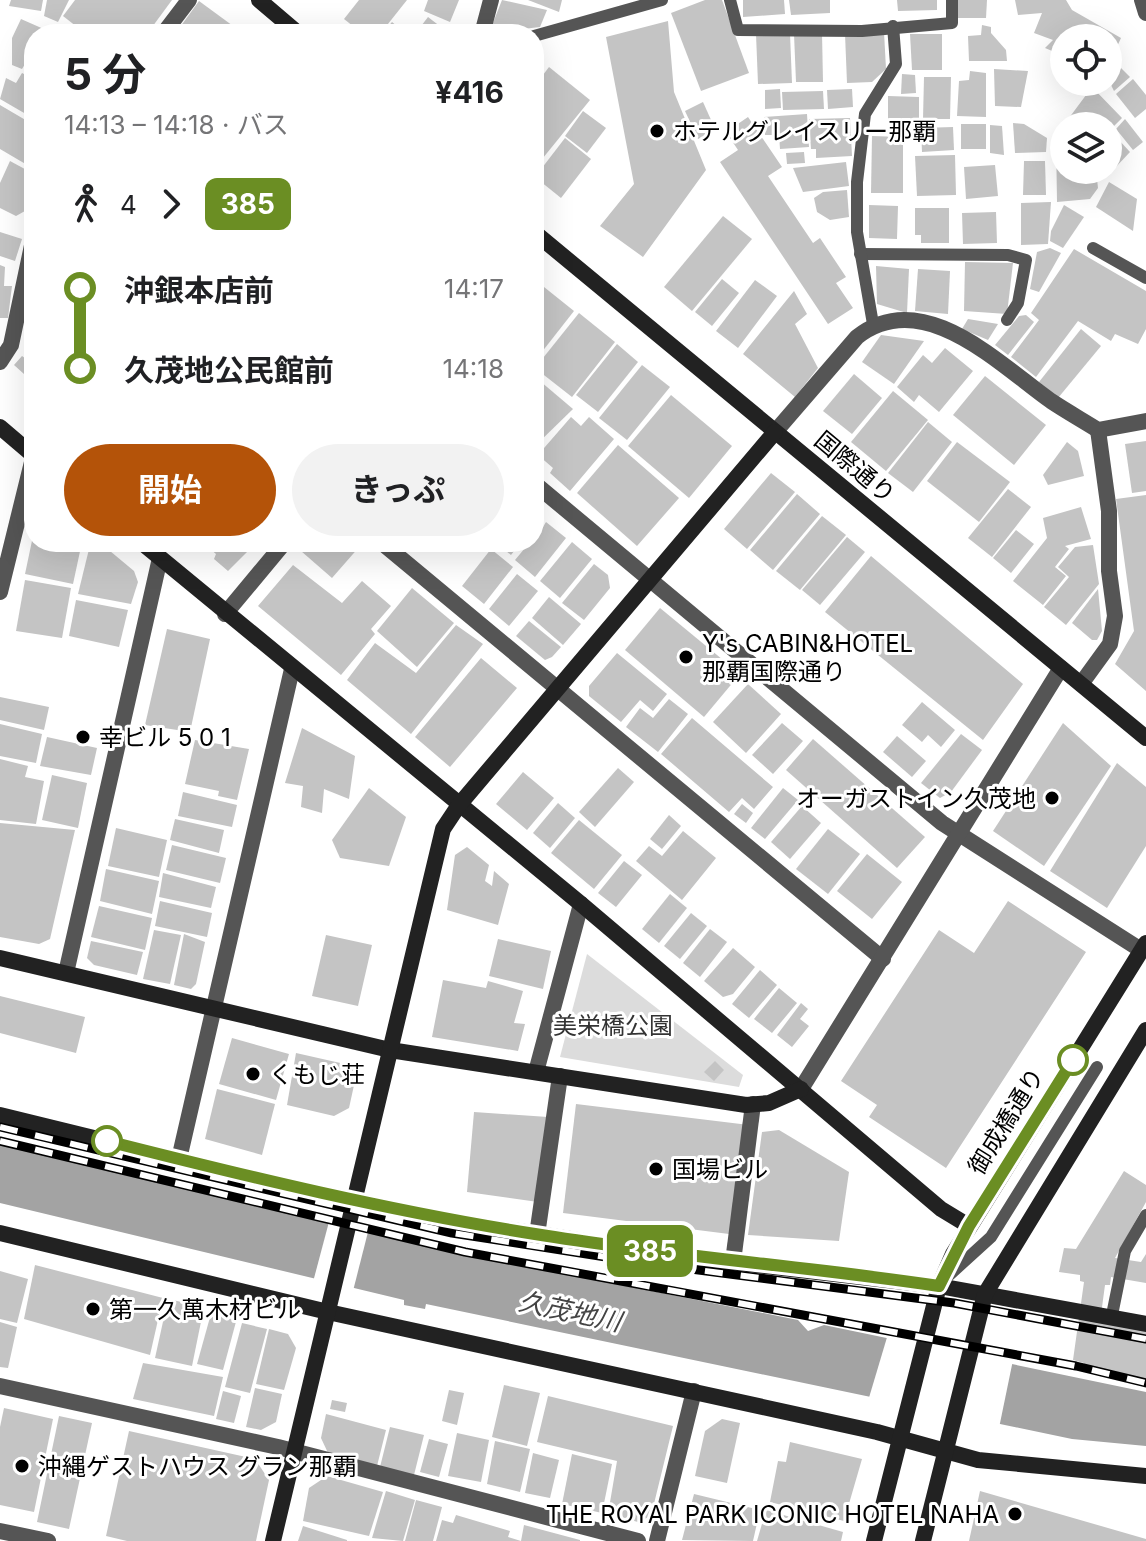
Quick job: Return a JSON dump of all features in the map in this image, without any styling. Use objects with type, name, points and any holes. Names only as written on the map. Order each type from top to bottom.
[{"type":"street","points":[[171,24],[189,0]]},
{"type":"street","points":[[259,0],[287,24]]},
{"type":"street","points":[[485,24],[491,0]]},
{"type":"street","points":[[1142,0],[1146,13]]},
{"type":"street","name":"国際通り","points":[[544,245],[1146,738]]},
{"type":"street","points":[[0,362],[15,331],[24,288]]},
{"type":"street","points":[[273,1541],[437,848],[443,829],[459,805],[775,432],[857,337],[873,324],[909,322],[951,331],[989,352],[1051,401],[1098,430],[1146,421]]},
{"type":"street","points":[[0,427],[24,447]]},
{"type":"street","points":[[1081,684],[1110,644],[1115,616],[1109,571],[1109,511],[1098,430]]},
{"type":"street","points":[[544,491],[958,834],[1144,946]]},
{"type":"street","points":[[0,592],[24,495]]},
{"type":"street","points":[[153,552],[581,904],[941,1209],[969,1226]]},
{"type":"street","points":[[225,614],[277,552]]},
{"type":"street","points":[[393,552],[883,959]]},
{"type":"street","points":[[66,973],[160,558]]},
{"type":"street","points":[[0,958],[390,1050],[753,1104],[769,1103],[801,1089],[1061,668]]},
{"type":"street","points":[[179,1159],[292,669]]},
{"type":"street","points":[[536,1072],[581,904]]},
{"type":"street","name":"御成橋通り","points":[[901,1438],[939,1286],[969,1226],[1144,946]]},
{"type":"street","points":[[923,1541],[970,1342],[985,1294],[1146,1030]]},
{"type":"street","points":[[537,1235],[560,1076]]},
{"type":"street","points":[[733,1262],[753,1104]]},
{"type":"street","points":[[0,1115],[354,1201],[537,1235],[939,1286],[1112,1315],[1146,1324]]},
{"type":"street","points":[[0,1233],[328,1312],[901,1438],[978,1460],[1146,1476]]},
{"type":"street","points":[[0,1386],[295,1452],[638,1541]]},
{"type":"street","points":[[657,1541],[694,1391]]},
{"type":"street","points":[[874,1541],[901,1438]]},
{"type":"street","points":[[0,1531],[48,1541]]},
{"type":"lane","points":[[544,33],[662,0]]},
{"type":"lane","points":[[730,0],[738,30],[862,31],[952,23],[952,0]]},
{"type":"lane","points":[[873,324],[860,254],[857,182],[865,114],[896,64],[893,26]]},
{"type":"lane","points":[[1093,248],[1146,278]]},
{"type":"lane","points":[[860,254],[1008,255],[1026,260],[1018,303],[1007,320]]},
{"type":"lane","points":[[939,1286],[991,1237],[1097,1067]]},
{"type":"lane","points":[[1112,1315],[1125,1251],[1146,1215]]},
{"type":"green space","name":"美栄橋公園","points":[[587,954],[743,1075],[739,1087],[560,1057]]},
{"type":"water","name":"久茂地川","points":[[0,1143],[465,1254],[798,1320],[808,1331],[824,1325],[1146,1392],[1146,1446],[1072,1439],[426,1304],[425,1309],[404,1305],[404,1300],[0,1203]]},
{"type":"pier","points":[[330,1218],[369,1228],[353,1291],[313,1282]]},
{"type":"pier","points":[[888,1334],[1013,1360],[999,1428],[868,1401]]},
{"type":"building","points":[[11,0],[43,0],[41,11],[9,6]]},
{"type":"building","points":[[47,0],[69,0],[58,22],[44,16]]},
{"type":"building","points":[[75,0],[172,0],[154,24],[73,24],[63,16]]},
{"type":"building","points":[[359,0],[407,0],[388,24],[350,24],[344,19]]},
{"type":"building","points":[[428,0],[459,0],[450,22],[424,11]]},
{"type":"building","points":[[502,0],[547,10],[541,24],[493,24]]},
{"type":"building","points":[[528,0],[562,0],[559,12]]},
{"type":"building","points":[[705,0],[722,0],[749,73],[701,91],[671,13]]},
{"type":"building","points":[[743,0],[784,0],[785,14],[743,17]]},
{"type":"building","points":[[789,0],[830,0],[830,13],[791,15]]},
{"type":"building","points":[[897,0],[937,0],[937,10],[898,11]]},
{"type":"building","points":[[958,0],[987,0],[986,18],[958,18]]},
{"type":"building","points":[[1015,0],[1066,0],[1072,10],[1096,24],[1050,24],[1050,39],[1034,33],[1042,13],[1018,15]]},
{"type":"building","points":[[199,1],[230,24],[182,24]]},
{"type":"building","points":[[428,17],[437,24],[423,24]]},
{"type":"building","points":[[21,19],[32,24],[24,24],[22,69],[12,65],[12,38]]},
{"type":"building","name":"ホテルグレイスリー那覇","points":[[668,21],[674,92],[706,170],[643,257],[600,226],[634,184],[606,37]]},
{"type":"building","points":[[982,25],[991,27],[991,33],[1006,50],[1007,61],[969,61],[968,36],[981,35]]},
{"type":"building","points":[[884,32],[886,69],[872,82],[847,83],[845,34]]},
{"type":"building","points":[[822,33],[823,82],[796,82],[794,34]]},
{"type":"building","points":[[756,34],[790,34],[792,83],[758,84]]},
{"type":"building","points":[[910,34],[942,34],[942,70],[912,70]]},
{"type":"building","points":[[549,67],[590,100],[544,157],[544,74]]},
{"type":"building","points":[[994,69],[1028,71],[1021,107],[995,106]]},
{"type":"building","points":[[1122,69],[1130,77],[1122,84]]},
{"type":"building","points":[[970,71],[986,73],[986,117],[957,116],[959,81],[969,80]]},
{"type":"building","points":[[24,74],[24,113],[0,99],[6,78],[16,83]]},
{"type":"building","points":[[902,74],[915,75],[916,93],[901,94]]},
{"type":"building","points":[[924,77],[951,77],[950,119],[923,119]]},
{"type":"building","points":[[1133,79],[1146,95],[1146,109],[1135,118],[1118,96],[1122,96],[1122,89]]},
{"type":"building","points":[[780,89],[781,108],[765,109],[765,90]]},
{"type":"building","points":[[852,89],[853,107],[828,109],[827,90]]},
{"type":"building","points":[[823,91],[824,109],[783,110],[782,92]]},
{"type":"building","points":[[888,96],[919,97],[919,119],[888,119]]},
{"type":"building","points":[[1085,96],[1101,96],[1116,112],[1073,112]]},
{"type":"building","points":[[703,102],[716,131],[698,139],[685,111]]},
{"type":"building","points":[[0,105],[24,119],[24,163],[0,149]]},
{"type":"building","points":[[583,111],[606,128],[587,153],[565,136]]},
{"type":"building","points":[[807,114],[809,147],[780,149],[779,135],[765,135],[764,117]]},
{"type":"building","points":[[748,117],[782,167],[768,176],[813,243],[820,238],[846,277],[836,283],[853,308],[828,324],[720,162],[738,150],[726,132]]},
{"type":"building","points":[[850,118],[852,156],[816,158],[816,149],[811,149],[809,119]]},
{"type":"building","points":[[1125,119],[1143,142],[1133,150],[1122,136]]},
{"type":"building","points":[[1013,123],[1024,124],[1047,138],[1046,152],[1015,153]]},
{"type":"building","points":[[961,124],[986,124],[986,149],[961,149]]},
{"type":"building","points":[[990,125],[1002,126],[1004,155],[990,153]]},
{"type":"building","points":[[953,127],[954,150],[922,152],[921,128]]},
{"type":"building","points":[[872,136],[903,137],[903,193],[871,193]]},
{"type":"building","points":[[565,138],[591,159],[561,198],[544,184],[544,165]]},
{"type":"building","points":[[1122,143],[1130,152],[1122,160]]},
{"type":"building","points":[[804,152],[805,163],[787,164],[786,153]]},
{"type":"building","points":[[955,155],[956,195],[917,196],[915,156]]},
{"type":"building","points":[[10,161],[24,169],[24,212],[16,216],[0,208],[0,183]]},
{"type":"building","points":[[1024,161],[1045,161],[1046,195],[1023,195]]},
{"type":"building","points":[[846,162],[849,186],[803,192],[793,168]]},
{"type":"building","points":[[995,165],[998,196],[966,199],[964,167]]},
{"type":"building","points":[[1057,184],[1098,184],[1090,199],[1057,202]]},
{"type":"building","points":[[1108,184],[1137,199],[1133,231],[1096,207]]},
{"type":"building","points":[[847,190],[849,217],[830,220],[817,212],[814,198],[823,192]]},
{"type":"building","points":[[1051,202],[1048,244],[1021,245],[1021,203]]},
{"type":"building","points":[[869,205],[898,206],[897,239],[869,238]]},
{"type":"building","points":[[1064,205],[1084,217],[1063,248],[1050,241],[1051,231]]},
{"type":"building","points":[[915,208],[949,208],[949,243],[921,243],[921,235],[915,235]]},
{"type":"building","points":[[996,212],[997,243],[963,244],[962,213]]},
{"type":"building","points":[[723,216],[752,239],[692,311],[664,287]]},
{"type":"building","points":[[0,232],[22,239],[15,261],[0,256]]},
{"type":"building","points":[[1050,248],[1061,253],[1039,292],[1030,289],[1037,252]]},
{"type":"building","points":[[1074,249],[1146,291],[1146,329],[1138,344],[1115,334],[1111,341],[1078,321],[1036,377],[1011,357],[1039,320],[1031,313]]},
{"type":"building","points":[[965,262],[1013,263],[1007,314],[964,311]]},
{"type":"building","points":[[0,265],[5,267],[4,286],[12,286],[8,318],[0,318]]},
{"type":"building","points":[[876,266],[909,269],[907,313],[877,304]]},
{"type":"building","points":[[918,269],[950,271],[948,314],[915,311]]},
{"type":"building","points":[[722,279],[739,293],[712,326],[695,312]]},
{"type":"building","points":[[755,280],[777,296],[738,348],[716,331]]},
{"type":"building","points":[[544,287],[574,311],[544,349]]},
{"type":"building","points":[[794,291],[807,314],[795,324],[818,368],[795,397],[743,354]]},
{"type":"building","points":[[579,313],[615,342],[572,397],[544,375],[544,357]]},
{"type":"building","points":[[1026,315],[1034,322],[1008,355],[995,345],[1019,316]]},
{"type":"building","points":[[968,319],[998,324],[988,340],[962,329]]},
{"type":"building","points":[[1081,329],[1101,346],[1058,398],[1039,382]]},
{"type":"building","points":[[881,335],[924,341],[894,384],[862,362]]},
{"type":"building","points":[[617,344],[638,362],[598,412],[576,395]]},
{"type":"building","points":[[945,348],[973,371],[939,412],[919,395],[914,402],[897,387],[923,355],[932,363]]},
{"type":"building","points":[[24,357],[24,374],[14,365]]},
{"type":"building","points":[[642,365],[670,387],[627,440],[599,418]]},
{"type":"building","points":[[854,374],[882,398],[852,434],[823,411]]},
{"type":"building","points":[[985,376],[1046,425],[1014,465],[953,415]]},
{"type":"building","points":[[544,384],[573,409],[544,437]]},
{"type":"building","points":[[893,391],[928,420],[886,471],[851,442]]},
{"type":"building","points":[[671,395],[732,446],[689,498],[628,446]]},
{"type":"building","points":[[571,417],[581,426],[589,417],[614,439],[570,491],[550,473],[553,468],[544,460],[544,448]]},
{"type":"building","points":[[928,422],[952,442],[913,492],[888,473]]},
{"type":"building","points":[[1146,441],[1146,491],[1132,493],[1125,444]]},
{"type":"building","points":[[957,442],[1010,482],[979,522],[927,481]]},
{"type":"building","points":[[1067,442],[1078,451],[1084,476],[1048,485],[1043,475]]},
{"type":"building","points":[[618,445],[679,498],[637,546],[577,493]]},
{"type":"building","points":[[771,473],[795,492],[747,549],[724,529]]},
{"type":"building","points":[[1008,489],[1031,507],[992,557],[968,538]]},
{"type":"building","points":[[797,494],[820,514],[773,570],[750,550]]},
{"type":"building","points":[[1146,495],[1146,691],[1115,664],[1134,631],[1116,499]]},
{"type":"building","points":[[1081,507],[1091,539],[1065,546],[1069,549],[1055,567],[1066,576],[1043,605],[1013,581],[1047,538],[1043,518]]},
{"type":"building","points":[[822,516],[846,535],[800,590],[776,571]]},
{"type":"building","points":[[546,522],[566,538],[535,577],[515,560],[522,552],[544,552]]},
{"type":"building","points":[[1016,530],[1034,544],[1011,573],[993,558]]},
{"type":"building","points":[[847,537],[865,552],[820,605],[802,590]]},
{"type":"building","points":[[572,542],[592,559],[560,598],[540,581]]},
{"type":"building","points":[[1093,545],[1099,584],[1066,625],[1044,607],[1069,577],[1058,567],[1075,547]]},
{"type":"building","points":[[30,552],[80,552],[73,584],[25,574]]},
{"type":"building","points":[[88,552],[111,552],[134,571],[138,582],[131,604],[78,594]]},
{"type":"building","points":[[214,552],[247,552],[228,571],[214,559]]},
{"type":"building","points":[[302,552],[355,552],[332,578]]},
{"type":"building","points":[[489,552],[495,552],[513,567],[484,604],[462,586]]},
{"type":"building","points":[[871,556],[1023,684],[983,740],[825,612]]},
{"type":"building","points":[[594,564],[608,575],[610,588],[584,620],[562,603]]},
{"type":"building","points":[[293,565],[342,603],[362,581],[391,606],[371,629],[375,634],[341,675],[258,606]]},
{"type":"building","points":[[517,574],[538,591],[509,626],[489,609]]},
{"type":"building","points":[[25,580],[71,588],[62,638],[16,631]]},
{"type":"building","points":[[412,588],[454,623],[417,667],[377,631]]},
{"type":"building","points":[[1098,589],[1102,631],[1097,640],[1092,640],[1072,623]]},
{"type":"building","points":[[549,597],[581,624],[563,645],[532,618]]},
{"type":"building","points":[[76,600],[128,610],[119,647],[69,636]]},
{"type":"building","points":[[660,608],[740,674],[704,717],[625,650]]},
{"type":"building","points":[[529,621],[561,647],[552,657],[545,660],[516,636]]},
{"type":"building","points":[[456,625],[483,644],[411,734],[347,680],[375,643],[416,673]]},
{"type":"building","points":[[167,629],[210,639],[190,732],[145,725]]},
{"type":"building","points":[[617,653],[667,694],[653,711],[640,700],[621,722],[589,696],[589,686]]},
{"type":"building","points":[[481,658],[517,688],[450,767],[415,737]]},
{"type":"building","points":[[748,684],[781,714],[746,753],[713,722]]},
{"type":"building","points":[[0,697],[49,707],[44,730],[0,720]]},
{"type":"building","points":[[669,699],[688,714],[658,752],[626,727],[640,708],[653,718]]},
{"type":"building","points":[[922,702],[955,730],[941,747],[928,735],[922,742],[902,725]]},
{"type":"building","points":[[692,718],[773,787],[754,809],[742,798],[729,812],[661,754]]},
{"type":"building","points":[[782,723],[803,741],[773,774],[752,755]]},
{"type":"building","name":"オーガストイン久茂地","points":[[1063,723],[1111,766],[1044,866],[993,831]]},
{"type":"building","points":[[0,724],[42,734],[36,763],[0,756]]},
{"type":"building","points":[[302,728],[355,756],[349,799],[324,789],[322,813],[301,807],[303,786],[285,783]]},
{"type":"building","points":[[961,734],[982,750],[951,792],[940,798],[921,783]]},
{"type":"building","points":[[897,736],[926,761],[912,777],[883,752]]},
{"type":"building","points":[[47,737],[97,748],[91,775],[40,766]]},
{"type":"building","points":[[813,739],[925,837],[897,868],[786,770]]},
{"type":"building","points":[[195,740],[249,749],[237,800],[218,796],[219,791],[185,784]]},
{"type":"building","points":[[0,759],[28,766],[25,777],[44,781],[36,824],[0,820]]},
{"type":"building","points":[[1117,763],[1146,787],[1146,846],[1107,908],[1050,871]]},
{"type":"building","points":[[618,768],[634,782],[595,827],[579,812]]},
{"type":"building","points":[[523,772],[554,798],[527,830],[496,804]]},
{"type":"building","points":[[52,775],[87,783],[78,828],[42,820]]},
{"type":"building","points":[[369,788],[406,817],[389,866],[340,858],[332,840]]},
{"type":"building","points":[[783,788],[798,800],[765,839],[751,828]]},
{"type":"building","points":[[183,792],[237,805],[232,827],[178,816]]},
{"type":"building","points":[[558,803],[575,818],[550,848],[533,833]]},
{"type":"building","points":[[742,804],[753,813],[746,823],[734,814]]},
{"type":"building","points":[[802,806],[821,823],[790,859],[771,842]]},
{"type":"building","points":[[669,815],[681,826],[662,849],[650,839]]},
{"type":"building","points":[[175,819],[224,830],[219,853],[170,840]]},
{"type":"building","points":[[579,820],[622,855],[594,889],[551,853]]},
{"type":"building","points":[[0,823],[75,830],[50,939],[39,944],[0,937]]},
{"type":"building","points":[[116,828],[167,840],[159,877],[108,866]]},
{"type":"building","points":[[828,829],[860,854],[828,894],[796,869]]},
{"type":"building","points":[[683,831],[716,858],[682,900],[636,861],[649,846],[662,856]]},
{"type":"building","points":[[172,845],[226,858],[220,883],[166,870]]},
{"type":"building","points":[[467,847],[489,865],[485,881],[492,886],[494,871],[509,884],[498,925],[447,910],[455,855]]},
{"type":"building","points":[[867,854],[902,882],[872,919],[837,891]]},
{"type":"building","points":[[624,861],[642,875],[616,907],[598,893]]},
{"type":"building","points":[[106,869],[159,881],[152,914],[100,901]]},
{"type":"building","points":[[163,873],[216,887],[211,908],[159,897]]},
{"type":"building","points":[[670,894],[687,908],[659,943],[642,929]]},
{"type":"building","points":[[160,901],[212,913],[207,937],[155,926]]},
{"type":"building","points":[[1008,901],[1086,952],[946,1168],[869,1117],[877,1105],[841,1081],[939,930],[974,953]]},
{"type":"building","points":[[99,906],[152,918],[145,950],[91,937]]},
{"type":"building","points":[[691,913],[707,926],[680,959],[664,946]]},
{"type":"building","points":[[710,929],[727,942],[700,977],[683,963]]},
{"type":"building","points":[[154,930],[181,935],[170,984],[143,979]]},
{"type":"building","points":[[184,934],[205,942],[196,984],[191,989],[174,985]]},
{"type":"building","points":[[326,935],[372,945],[358,1006],[312,996]]},
{"type":"building","points":[[498,939],[551,951],[543,989],[489,976]]},
{"type":"building","points":[[91,941],[143,952],[137,975],[94,965],[87,958]]},
{"type":"building","points":[[733,948],[755,967],[733,994],[723,997],[704,981]]},
{"type":"building","points":[[760,970],[777,985],[749,1018],[732,1004]]},
{"type":"building","points":[[443,980],[486,988],[488,981],[523,991],[514,1023],[525,1024],[518,1051],[432,1037]]},
{"type":"building","points":[[779,988],[797,1003],[772,1033],[754,1019]]},
{"type":"building","points":[[0,996],[85,1017],[76,1053],[0,1033]]},
{"type":"building","points":[[801,1003],[808,1009],[800,1019],[809,1026],[792,1047],[777,1035]]},
{"type":"building","points":[[232,1038],[289,1054],[276,1100],[219,1084]]},
{"type":"building","points":[[296,1053],[358,1067],[349,1108],[334,1116],[287,1105]]},
{"type":"building","points":[[715,1061],[724,1070],[714,1081],[704,1072]]},
{"type":"building","points":[[217,1089],[275,1104],[262,1155],[205,1139]]},
{"type":"building","name":"国場ビル","points":[[576,1104],[749,1125],[737,1235],[563,1213]]},
{"type":"building","points":[[474,1112],[548,1117],[538,1202],[467,1192]]},
{"type":"building","points":[[779,1130],[849,1172],[839,1241],[748,1235],[762,1132]]},
{"type":"building","points":[[1124,1171],[1146,1185],[1146,1202],[1115,1258],[1141,1262],[1146,1254],[1146,1283],[1111,1277],[1110,1285],[1105,1285],[1100,1322],[1146,1330],[1146,1380],[1083,1367],[1084,1363],[1073,1360],[1084,1282],[1080,1281],[1080,1275],[1059,1272],[1064,1248],[1076,1249]]},
{"type":"building","name":"第一久萬木材ビル","points":[[35,1265],[163,1298],[150,1355],[24,1319]]},
{"type":"building","points":[[0,1271],[28,1279],[17,1323],[0,1319]]},
{"type":"building","points":[[168,1299],[204,1307],[192,1366],[155,1358]]},
{"type":"building","points":[[212,1310],[237,1318],[223,1370],[197,1364]]},
{"type":"building","points":[[0,1322],[17,1327],[8,1368],[0,1367]]},
{"type":"building","points":[[242,1323],[267,1329],[250,1393],[225,1387]]},
{"type":"building","points":[[269,1329],[288,1334],[296,1348],[284,1390],[256,1384]]},
{"type":"building","points":[[143,1363],[223,1377],[214,1416],[133,1399]]},
{"type":"building","points":[[504,1385],[540,1393],[527,1446],[492,1437]]},
{"type":"building","points":[[255,1388],[282,1394],[276,1422],[261,1430],[246,1427]]},
{"type":"building","points":[[449,1390],[464,1393],[457,1425],[442,1421]]},
{"type":"building","points":[[223,1391],[241,1396],[234,1423],[216,1419]]},
{"type":"building","points":[[548,1396],[673,1426],[651,1516],[638,1522],[608,1514],[617,1461],[537,1442]]},
{"type":"building","points":[[332,1400],[347,1403],[345,1412],[330,1409]]},
{"type":"building","name":"沖縄ゲストハウス グラン那覇","points":[[4,1408],[53,1419],[34,1512],[0,1505],[0,1427]]},
{"type":"building","points":[[326,1414],[386,1430],[377,1466],[328,1453],[321,1438]]},
{"type":"building","points":[[59,1416],[92,1423],[69,1529],[37,1522]]},
{"type":"building","points":[[722,1419],[740,1423],[727,1483],[695,1476],[705,1431]]},
{"type":"building","points":[[390,1427],[424,1435],[414,1475],[380,1467]]},
{"type":"building","points":[[129,1431],[255,1459],[269,1480],[256,1541],[127,1541],[106,1536]]},
{"type":"building","points":[[457,1433],[489,1440],[481,1482],[448,1476]]},
{"type":"building","points":[[429,1439],[448,1444],[439,1477],[420,1472]]},
{"type":"building","points":[[495,1441],[530,1449],[520,1492],[487,1484]]},
{"type":"building","points":[[790,1442],[862,1459],[844,1521],[770,1502],[778,1461],[786,1462]]},
{"type":"building","points":[[533,1453],[559,1460],[550,1498],[525,1493]]},
{"type":"building","points":[[572,1454],[612,1464],[602,1513],[562,1504]]},
{"type":"building","points":[[327,1476],[383,1492],[369,1536],[303,1521],[309,1488]]},
{"type":"building","points":[[386,1491],[415,1500],[403,1541],[372,1538]]},
{"type":"building","name":"THE ROYAL PARK ICONIC HOTEL NAHA","points":[[980,1491],[1146,1539],[1146,1541],[969,1541]]},
{"type":"building","points":[[694,1494],[760,1510],[753,1541],[682,1540]]},
{"type":"building","points":[[416,1500],[442,1507],[433,1541],[405,1541]]},
{"type":"building","points":[[766,1510],[843,1532],[841,1541],[757,1541]]},
{"type":"building","points":[[456,1515],[510,1531],[508,1537],[521,1541],[436,1541],[442,1520],[453,1523]]},
{"type":"building","points":[[524,1525],[580,1540],[580,1541],[521,1541]]},
{"type":"building","points":[[303,1526],[347,1540],[347,1541],[298,1541]]},
{"type":"railway","points":[[0,1127],[452,1233],[644,1263],[954,1303],[1146,1339]]},
{"type":"railway","points":[[0,1141],[465,1252],[1076,1366],[1146,1383]]},
{"type":"bus line","name":"385","points":[[107,1141],[314,1192],[454,1221],[694,1258],[939,1286],[969,1226],[1073,1060]]},
{"type":"place","name":"ホテルグレイスリー那覇","points":[[657,131]]},
{"type":"place","name":"Y's CABIN&HOTEL 那覇国際通り","points":[[686,657]]},
{"type":"place","name":"幸ビル 5 0 1","points":[[83,737]]},
{"type":"place","name":"オーガストイン久茂地","points":[[1052,798]]},
{"type":"place","name":"くもじ荘","points":[[253,1074]]},
{"type":"place","name":"国場ビル","points":[[656,1169]]},
{"type":"place","name":"第一久萬木材ビル","points":[[93,1309]]},
{"type":"place","name":"沖縄ゲストハウス グラン那覇","points":[[22,1466]]},
{"type":"place","name":"THE ROYAL PARK ICONIC HOTEL NAHA","points":[[1015,1514]]}]
